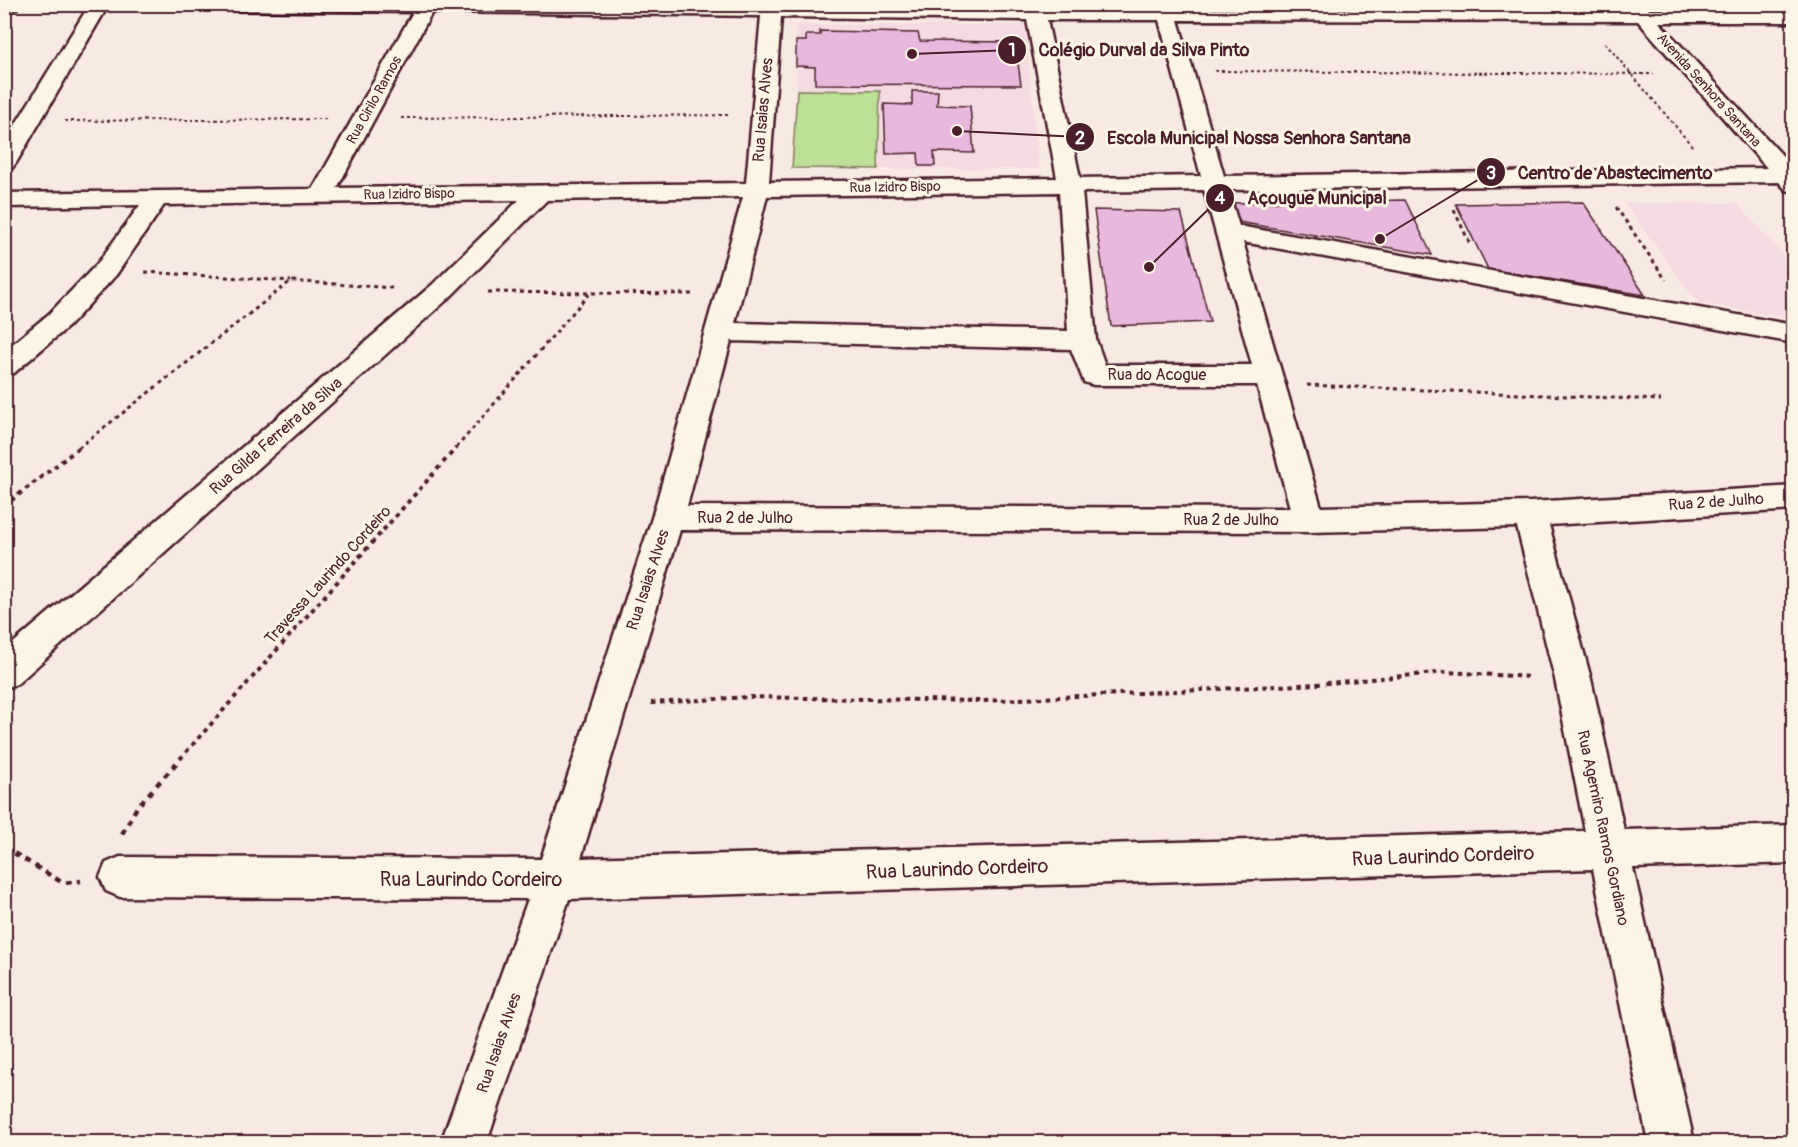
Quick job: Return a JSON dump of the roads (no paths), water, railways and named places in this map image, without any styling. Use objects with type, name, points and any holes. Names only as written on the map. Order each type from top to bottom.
[{"type":"street","points":[[4,4],[10,4]]},
{"type":"street","points":[[4,163],[100,4]]},
{"type":"street","points":[[221,4],[771,8],[1036,15],[1165,10],[1493,10],[1581,15],[1638,10],[1794,16]]},
{"type":"street","name":"Rua Cirilo Ramos","points":[[321,195],[426,5]]},
{"type":"street","name":"Rua Isaias Alves","points":[[464,1143],[555,879],[668,518],[730,294],[757,189],[771,8]]},
{"type":"street","points":[[1165,10],[1309,520]]},
{"type":"street","name":"Avenida Senhora Santana","points":[[1638,10],[1791,178]]},
{"type":"street","name":"Rua do Acogue","points":[[1036,15],[1070,185],[1082,340],[1094,375],[1269,379]]},
{"type":"street","name":"Rua Izidro Bispo","points":[[4,200],[1213,182],[1716,176],[1791,178]]},
{"type":"street","name":"Rua Gilda Ferreira da Silva","points":[[12,653],[441,291],[541,192]]},
{"type":"street","points":[[4,366],[59,320],[107,269],[157,198]]},
{"type":"street","points":[[1228,232],[1794,334]]},
{"type":"street","points":[[718,332],[1082,340]]},
{"type":"street","name":"Rua 2 de Julho","points":[[668,518],[1309,520],[1530,514],[1794,498]]},
{"type":"street","name":"Rua Agemiro Ramos Gordiano","points":[[1530,514],[1573,679],[1607,851],[1671,1143]]},
{"type":"street","name":"Rua Laurindo Cordeiro","points":[[120,877],[555,879],[1794,844]]},
{"type":"place","name":"Colégio Durval da Silva Pinto","points":[[912,54]]},
{"type":"place","name":"Escola Municipal Nossa Senhora Santana","points":[[957,131]]},
{"type":"place","name":"Centro de Abastecimento","points":[[1380,239]]},
{"type":"place","name":"Açougue Municipal","points":[[1149,267]]}]
